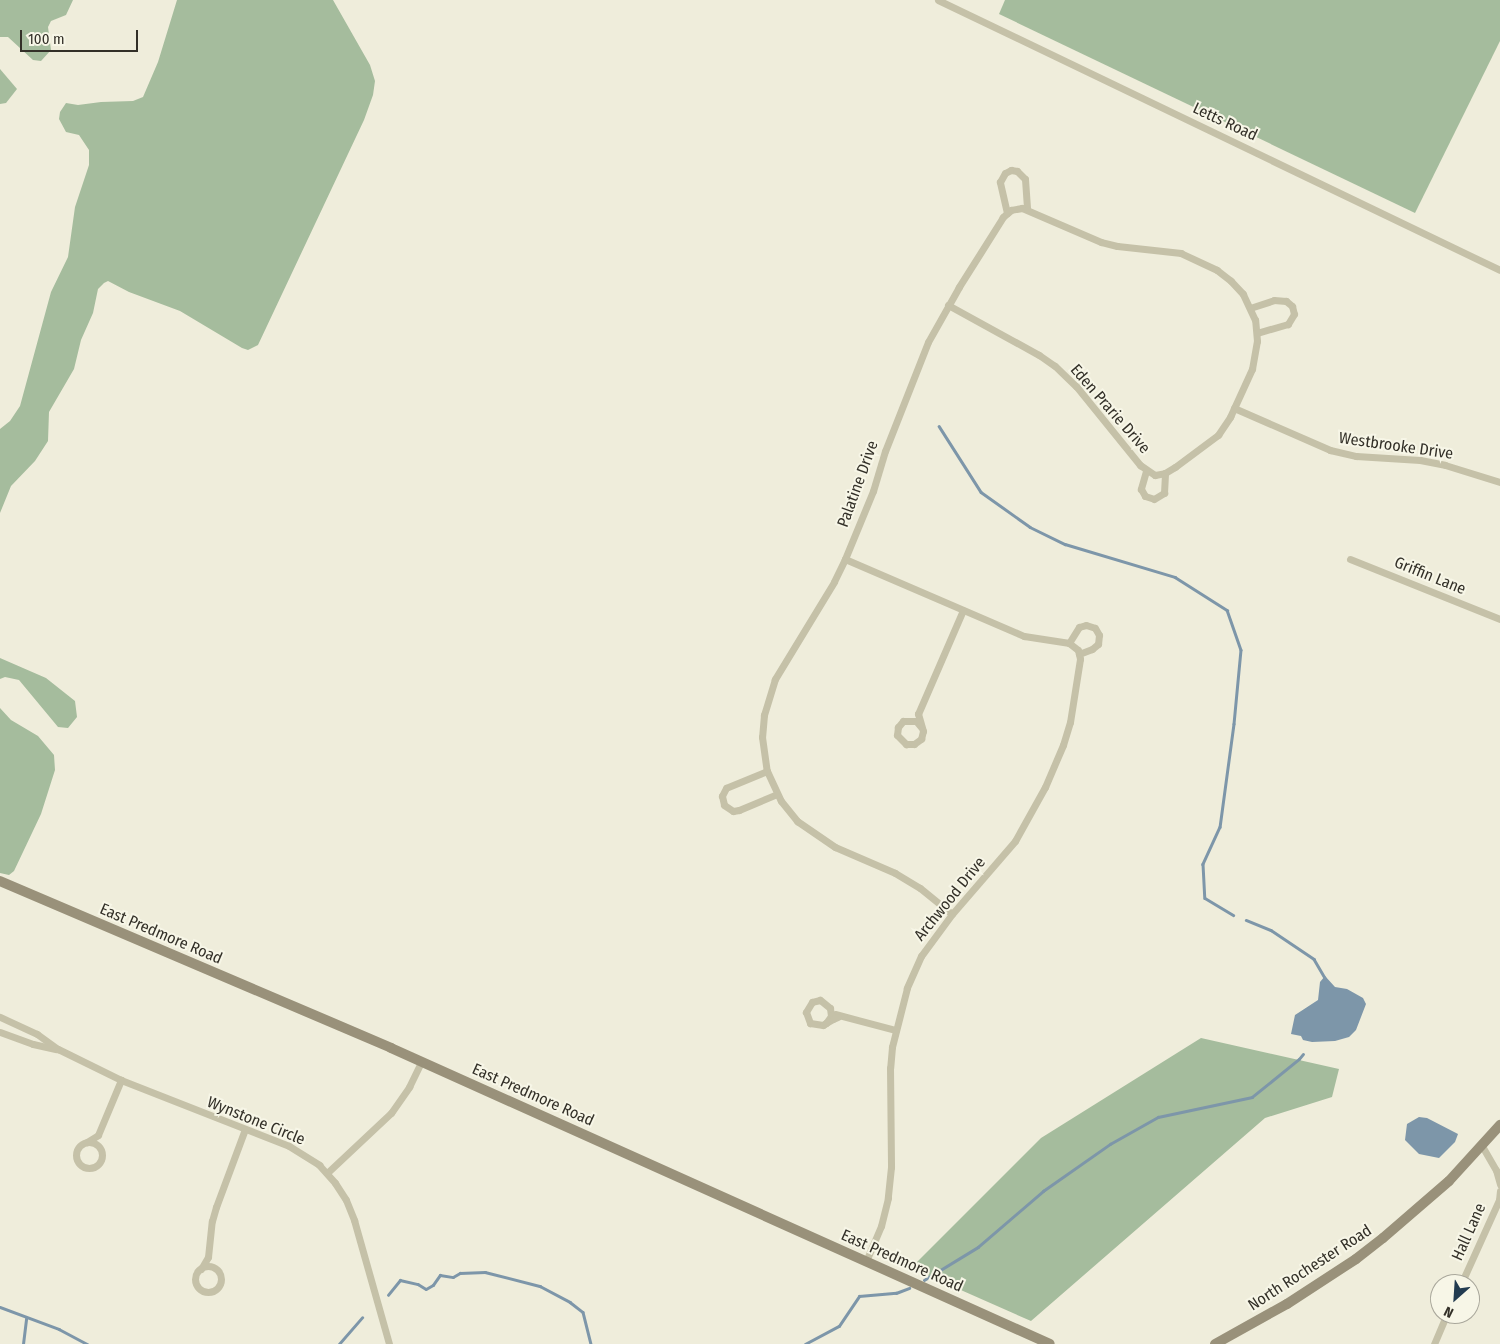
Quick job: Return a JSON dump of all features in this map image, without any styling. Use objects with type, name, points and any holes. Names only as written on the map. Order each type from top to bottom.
[{"type":"street","name":"Letts Road","points":[[938,0],[1500,270]]},
{"type":"street","points":[[1027,209],[1025,178],[1017,171],[1011,170],[1005,173],[1000,182],[1007,213],[1017,208],[1027,209],[1101,242],[1117,246],[1166,250],[1198,260],[1231,280],[1250,308],[1257,333],[1256,352],[1252,369],[1226,424],[1209,444],[1165,473]]},
{"type":"street","name":"Palatine Drive","points":[[952,914],[920,888],[896,873],[821,840],[797,821],[777,794],[767,771],[762,737],[768,697],[775,678],[834,582],[845,559],[873,491],[908,389],[928,342],[948,305],[1007,213]]},
{"type":"street","points":[[1250,308],[1274,300],[1286,301],[1292,306],[1294,314],[1288,324],[1257,333]]},
{"type":"street","name":"Eden Prarie Drive","points":[[948,305],[1039,355],[1076,386],[1146,471],[1155,475],[1165,473],[1164,493],[1154,499],[1145,496],[1141,489],[1146,471]]},
{"type":"street","name":"Westbrooke Drive","points":[[1234,408],[1330,450],[1356,456],[1420,460],[1445,465],[1500,482]]},
{"type":"street","points":[[845,559],[1024,636],[1070,644],[1076,648],[1079,654],[1092,650],[1098,644],[1099,635],[1095,628],[1086,625],[1078,627],[1070,644]]},
{"type":"street","name":"Griffin Lane","points":[[1350,559],[1500,619]]},
{"type":"street","points":[[918,714],[900,724],[897,731],[899,739],[906,744],[918,742],[922,735],[918,714],[962,610]]},
{"type":"street","name":"Archwood Drive","points":[[866,1262],[881,1226],[890,1182],[890,1068],[895,1030],[907,988],[921,956],[952,914],[1014,842],[1045,787],[1063,745],[1070,722],[1079,654]]},
{"type":"street","points":[[907,720],[916,721],[921,727]]},
{"type":"street","points":[[767,771],[726,788],[722,796],[724,806],[733,811],[739,810],[777,794]]},
{"type":"street","name":"East Predmore Road","points":[[0,881],[421,1062],[1050,1344]]},
{"type":"street","points":[[838,1016],[818,1026],[810,1023],[806,1016],[807,1008],[812,1002],[820,1000],[838,1016],[895,1030]]},
{"type":"street","points":[[826,1023],[831,1016],[830,1008]]},
{"type":"street","name":"Wynstone Circle","points":[[0,1017],[37,1034],[58,1050],[121,1080],[301,1152],[327,1173],[346,1200],[354,1220],[389,1344]]},
{"type":"street","name":"Wynstone Circle","points":[[0,1032],[33,1044],[58,1050]]},
{"type":"street","points":[[327,1173],[391,1113],[409,1087],[421,1062]]},
{"type":"street","points":[[98,1135],[86,1142],[77,1151],[77,1159],[82,1166],[90,1167],[98,1164],[101,1156],[98,1135],[121,1080]]},
{"type":"street","name":"North Rochester Road","points":[[1215,1344],[1287,1304],[1356,1259],[1443,1186],[1500,1125]]},
{"type":"street","points":[[208,1257],[220,1275],[220,1283],[215,1290],[207,1291],[200,1288],[196,1280],[200,1269],[208,1257],[212,1222],[216,1208],[245,1129]]},
{"type":"street","points":[[86,1142],[94,1143],[100,1148]]},
{"type":"street","points":[[1482,1146],[1496,1170],[1500,1184]]},
{"type":"street","name":"Hall Lane","points":[[1465,1274],[1500,1192]]},
{"type":"street","points":[[200,1269],[208,1266],[216,1268]]},
{"type":"street","points":[[1434,1344],[1443,1324]]},
{"type":"green space","points":[[0,0],[73,0],[66,15],[51,21],[48,27],[51,50],[41,61],[33,60],[8,37],[0,37]]},
{"type":"green space","points":[[177,0],[333,0],[370,65],[375,81],[373,95],[364,120],[258,345],[248,350],[242,348],[180,311],[129,292],[108,281],[104,283],[98,289],[93,313],[81,340],[74,369],[49,412],[48,441],[35,461],[11,486],[0,513],[0,429],[10,421],[20,406],[51,292],[68,257],[75,207],[89,165],[89,150],[79,135],[66,132],[59,119],[60,112],[66,103],[78,105],[133,101],[143,97],[158,62]]},
{"type":"green space","points":[[1005,0],[1500,0],[1500,41],[1415,213],[999,14]]},
{"type":"green space","points":[[0,69],[17,89],[6,103],[0,104]]},
{"type":"green space","points":[[0,658],[46,678],[75,701],[77,717],[68,728],[58,727],[19,680],[5,677],[0,679]]},
{"type":"green space","points":[[0,708],[11,720],[38,736],[54,755],[55,770],[41,814],[14,871],[9,875],[0,873]]},
{"type":"green space","points":[[1201,1038],[1339,1069],[1332,1097],[1265,1118],[1031,1321],[911,1268],[1041,1138]]},
{"type":"water","points":[[1325,976],[1335,987],[1347,989],[1363,998],[1366,1004],[1356,1030],[1349,1037],[1335,1041],[1312,1042],[1303,1040],[1301,1036],[1291,1034],[1295,1015],[1318,1000],[1320,982]]},
{"type":"water","points":[[1419,1117],[1427,1118],[1458,1134],[1455,1142],[1439,1158],[1419,1154],[1405,1140],[1407,1124]]},
{"type":"waterway","points":[[939,426],[981,492],[1030,527],[1065,544],[1175,577],[1227,610],[1241,650],[1234,724],[1220,827],[1203,864],[1205,898],[1233,915]]},
{"type":"waterway","points":[[1246,920],[1271,930],[1314,959],[1325,978]]},
{"type":"waterway","points":[[924,1280],[978,1247],[1043,1191],[1110,1144],[1158,1117],[1252,1097],[1303,1054]]},
{"type":"waterway","points":[[388,1295],[400,1280],[418,1284],[426,1289],[433,1285],[440,1275],[453,1277],[460,1273],[485,1272],[540,1286],[570,1302],[583,1312],[591,1344]]},
{"type":"waterway","points":[[805,1344],[839,1326],[859,1296],[896,1293],[909,1288]]},
{"type":"waterway","points":[[0,1307],[59,1329],[87,1344]]},
{"type":"waterway","points":[[23,1344],[26,1318]]},
{"type":"waterway","points":[[339,1344],[362,1318]]}]
